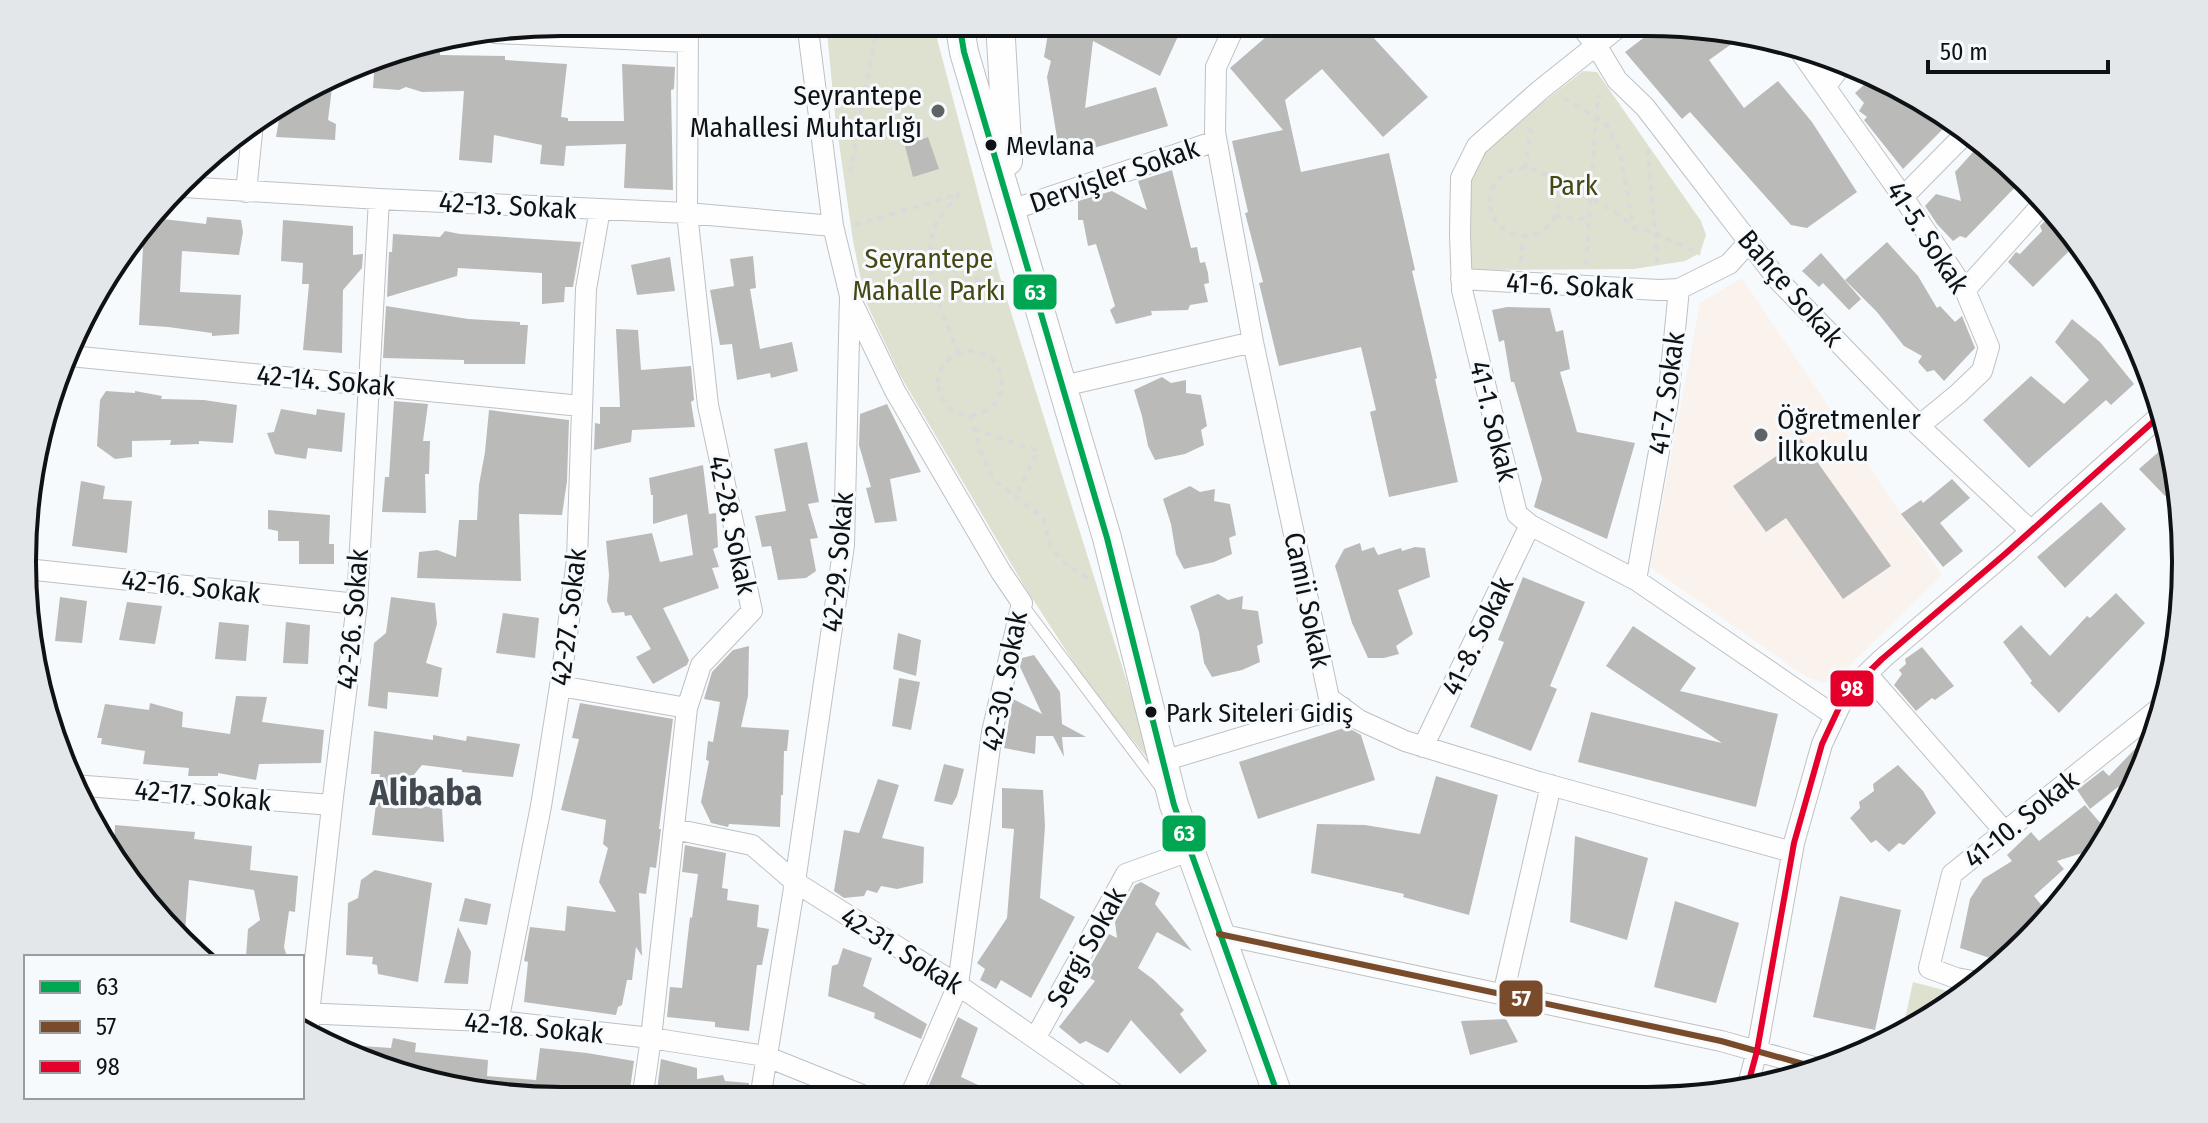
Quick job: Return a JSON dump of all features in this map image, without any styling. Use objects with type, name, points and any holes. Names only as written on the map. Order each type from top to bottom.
[{"type":"street","name":"42-28. Sokak","points":[[644,1087],[687,708],[701,665],[752,611],[708,405],[687,213],[687,36]]},
{"type":"street","name":"42-29. Sokak","points":[[761,1087],[844,545],[850,296],[842,226],[809,36]]},
{"type":"street","points":[[961,36],[1107,538],[1174,805],[1275,1087]]},
{"type":"street","points":[[1001,36],[1011,210]]},
{"type":"street","name":"Camii Sokak","points":[[1230,36],[1216,67],[1216,141],[1253,342],[1329,698],[1359,720],[1423,747],[1792,852]]},
{"type":"street","name":"Bahçe Sokak","points":[[1589,36],[1617,80],[1645,107],[1779,281],[1919,426],[2031,531]]},
{"type":"street","name":"41-1. Sokak","points":[[1530,525],[1517,514],[1462,290],[1461,178],[1477,146],[1607,36]]},
{"type":"street","name":"41-5. Sokak","points":[[1808,62],[1965,290],[1989,347],[1982,371],[1919,426]]},
{"type":"street","points":[[1826,86],[1837,72]]},
{"type":"street","points":[[246,192],[251,138]]},
{"type":"street","points":[[1903,197],[1959,140]]},
{"type":"street","name":"Dervişler Sokak","points":[[1011,210],[1216,141]]},
{"type":"street","name":"42-13. Sokak","points":[[192,188],[687,213],[842,226]]},
{"type":"street","name":"42-26. Sokak","points":[[306,1013],[357,604],[379,199]]},
{"type":"street","name":"42-27. Sokak","points":[[498,1022],[541,806],[577,560],[586,289],[600,209]]},
{"type":"street","points":[[1965,290],[2037,210]]},
{"type":"street","points":[[1669,290],[1729,264],[1749,242]]},
{"type":"street","name":"41-6. Sokak","points":[[1461,279],[1669,290]]},
{"type":"street","name":"41-7. Sokak","points":[[1636,580],[1668,401],[1669,290]]},
{"type":"street","name":"42-30. Sokak","points":[[850,296],[895,391],[1022,603],[992,732],[958,985],[914,1087]]},
{"type":"street","points":[[1063,386],[1253,342]]},
{"type":"street","name":"42-14. Sokak","points":[[77,357],[581,406]]},
{"type":"street","points":[[1750,1077],[1792,852],[1822,744],[1845,695],[2153,422]]},
{"type":"street","points":[[1530,525],[1636,580],[1835,716]]},
{"type":"street","name":"41-8. Sokak","points":[[1423,747],[1530,525]]},
{"type":"street","name":"42-16. Sokak","points":[[36,570],[357,604]]},
{"type":"street","points":[[1867,674],[2005,832]]},
{"type":"street","points":[[560,686],[687,708]]},
{"type":"street","points":[[1163,761],[1342,707]]},
{"type":"street","name":"41-10. Sokak","points":[[1964,979],[1929,968],[1952,874],[2148,717]]},
{"type":"street","points":[[1503,995],[1551,785]]},
{"type":"street","name":"42-17. Sokak","points":[[86,786],[332,805]]},
{"type":"street","name":"42-31. Sokak","points":[[674,829],[752,845],[795,882],[958,985],[1106,1087]]},
{"type":"street","name":"Sergi Sokak","points":[[1036,1037],[1126,874],[1189,851]]},
{"type":"street","points":[[1219,934],[1721,1041],[1801,1063]]},
{"type":"street","name":"42-18. Sokak","points":[[306,1013],[498,1022],[651,1038],[765,1056],[842,1087]]},
{"type":"lane","points":[[1022,603],[1174,805]]},
{"type":"path","points":[[849,183],[875,36]]},
{"type":"path","points":[[1586,287],[1598,98],[1617,80]]},
{"type":"path","points":[[1525,169],[1537,94],[1563,97],[1606,124],[1620,152],[1633,228]]},
{"type":"path","points":[[1645,107],[1655,233],[1669,290]]},
{"type":"path","points":[[1542,173],[1557,195],[1555,216],[1549,225],[1541,232],[1523,236],[1500,227],[1493,218],[1490,206],[1495,184],[1513,170],[1525,169],[1542,173],[1574,182],[1633,228],[1655,233],[1729,264]]},
{"type":"path","points":[[842,226],[959,194],[937,221],[929,249],[939,302],[958,353]]},
{"type":"path","points":[[1555,216],[1590,218]]},
{"type":"path","points":[[930,261],[980,280],[1034,288]]},
{"type":"path","points":[[969,351],[989,357],[1001,374],[1002,385],[993,404],[985,411],[970,415],[954,411],[946,404],[938,386],[942,366],[958,353],[969,351]]},
{"type":"path","points":[[970,415],[993,479],[1043,518],[1050,545],[1062,561],[1123,603]]},
{"type":"path","points":[[974,429],[1038,451],[1016,497]]},
{"type":"shaded area","name":"Öğretmenler İlkokulu","points":[[1742,278],[1942,575],[1840,675],[1824,683],[1806,677],[1650,567],[1700,303]]},
{"type":"green space","name":"Seyrantepe Mahalle Parkı","points":[[827,36],[936,36],[1000,277],[1153,765],[1091,689],[1023,584],[900,375],[865,300],[853,241]]},
{"type":"green space","name":"Park","points":[[1583,71],[1597,72],[1701,221],[1706,235],[1700,253],[1685,261],[1634,269],[1464,270],[1462,195],[1484,148]]},
{"type":"green space","points":[[1913,982],[1948,991],[1938,998],[1905,1019]]},
{"type":"building","points":[[1048,36],[1178,36],[1160,76],[1093,41],[1085,108],[1156,87],[1168,126],[1094,150],[1060,156],[1047,77],[1051,61],[1044,57]]},
{"type":"building","points":[[1267,36],[1372,36],[1428,97],[1383,137],[1322,69],[1285,100],[1301,172],[1389,153],[1458,482],[1389,497],[1370,412],[1376,410],[1361,347],[1279,366],[1259,283],[1263,282],[1245,213],[1248,212],[1232,141],[1283,130],[1230,68]]},
{"type":"building","points":[[1646,36],[1733,43],[1709,60],[1744,108],[1778,81],[1812,122],[1857,192],[1807,228],[1791,225],[1690,112],[1682,119],[1625,52]]},
{"type":"building","points":[[435,52],[440,52],[440,55],[505,56],[505,60],[567,64],[561,117],[568,118],[568,121],[624,121],[622,64],[675,67],[674,89],[671,90],[673,190],[624,188],[626,144],[566,146],[564,166],[540,164],[542,145],[494,135],[492,163],[459,160],[464,91],[373,88],[374,71]]},
{"type":"building","points":[[1865,84],[1909,106],[1943,129],[1903,169],[1864,120],[1867,117],[1859,111],[1864,103],[1855,93]]},
{"type":"building","points":[[332,89],[328,120],[336,124],[335,140],[276,137],[279,119]]},
{"type":"building","points":[[928,137],[939,169],[913,177],[905,146]]},
{"type":"building","points":[[1974,151],[2015,187],[1966,238],[1960,236],[1953,241],[1925,206],[1936,194],[1961,201],[1955,172]]},
{"type":"building","points":[[1172,170],[1191,248],[1197,247],[1200,263],[1205,262],[1208,273],[1209,283],[1204,284],[1208,302],[1190,305],[1188,310],[1151,311],[1152,315],[1116,324],[1110,310],[1115,306],[1096,244],[1088,246],[1083,220],[1078,220],[1078,201],[1112,191],[1147,210],[1138,181]]},
{"type":"building","points":[[207,217],[241,220],[243,232],[239,255],[182,251],[180,292],[241,295],[239,334],[212,336],[212,333],[139,325],[143,245],[163,219],[206,224]]},
{"type":"building","points":[[283,220],[353,226],[353,255],[363,254],[362,268],[343,290],[342,353],[303,350],[309,284],[302,284],[303,263],[281,261]]},
{"type":"building","points":[[2046,220],[2069,251],[2033,287],[2008,262],[2042,231],[2040,226]]},
{"type":"building","points":[[445,231],[581,242],[573,287],[565,287],[564,302],[542,304],[542,273],[458,268],[457,276],[387,297],[393,234],[440,237]]},
{"type":"building","points":[[1887,242],[1918,276],[1937,308],[1940,306],[1955,322],[1962,316],[1975,348],[1944,381],[1934,370],[1927,372],[1918,362],[1922,356],[1904,346],[1877,312],[1845,280]]},
{"type":"building","points":[[1821,253],[1861,299],[1849,310],[1823,283],[1819,287],[1802,271]]},
{"type":"building","points":[[753,256],[756,288],[750,289],[760,349],[792,342],[798,371],[771,378],[770,373],[737,380],[732,344],[720,345],[710,290],[734,286],[730,259]]},
{"type":"building","points":[[670,257],[675,291],[637,295],[631,265]]},
{"type":"building","points":[[386,306],[528,325],[525,364],[464,364],[464,360],[383,358]]},
{"type":"building","points":[[1507,307],[1550,308],[1556,332],[1563,330],[1570,369],[1560,372],[1577,432],[1635,443],[1607,539],[1534,507],[1542,479],[1514,382],[1511,382],[1504,340],[1499,342],[1492,310]]},
{"type":"building","points":[[2072,319],[2100,342],[2134,384],[2111,405],[2106,400],[2029,468],[1983,420],[2031,376],[2064,404],[2089,380],[2055,342]]},
{"type":"building","points":[[616,329],[638,330],[641,370],[691,366],[695,427],[632,430],[631,442],[594,450],[595,423],[600,424],[600,407],[620,407]]},
{"type":"building","points":[[1162,377],[1171,383],[1186,380],[1186,393],[1201,395],[1207,426],[1201,430],[1204,445],[1185,454],[1155,460],[1148,446],[1134,390]]},
{"type":"building","points":[[106,391],[135,391],[162,396],[161,399],[237,405],[233,443],[199,441],[199,444],[170,445],[171,440],[132,441],[132,457],[115,459],[97,446],[100,400]]},
{"type":"building","points":[[394,401],[428,404],[423,441],[430,441],[429,474],[425,474],[426,513],[382,512],[385,477],[389,477]]},
{"type":"building","points":[[887,404],[921,472],[890,479],[897,521],[875,523],[866,488],[871,487],[859,445],[860,414]]},
{"type":"building","points":[[281,409],[316,415],[317,409],[345,413],[342,452],[308,448],[306,459],[275,454],[267,433],[274,432]]},
{"type":"building","points":[[489,410],[569,420],[567,481],[562,515],[519,514],[521,581],[417,578],[419,552],[437,550],[456,557],[459,520],[477,520]]},
{"type":"building","points":[[1801,439],[1891,566],[1843,599],[1786,518],[1766,532],[1733,486]]},
{"type":"building","points":[[807,442],[819,502],[808,504],[818,538],[810,539],[816,571],[806,578],[778,580],[771,546],[762,547],[755,516],[786,511],[774,449]]},
{"type":"building","points":[[2160,451],[2168,494],[2165,496],[2139,469]]},
{"type":"building","points":[[703,465],[709,514],[716,513],[718,547],[713,549],[719,567],[712,568],[719,588],[663,608],[689,660],[687,665],[653,684],[636,657],[651,649],[631,615],[612,613],[607,601],[609,575],[606,541],[652,533],[660,562],[693,555],[687,514],[653,524],[653,495],[649,478]]},
{"type":"building","points":[[1952,479],[1970,498],[1940,523],[1963,551],[1943,567],[1901,514],[1921,500],[1923,503]]},
{"type":"building","points":[[81,481],[105,486],[103,499],[132,501],[127,553],[72,546]]},
{"type":"building","points":[[1190,486],[1200,492],[1215,489],[1214,501],[1230,504],[1236,535],[1229,538],[1232,554],[1184,569],[1176,554],[1163,499]]},
{"type":"building","points":[[2101,502],[2126,529],[2065,588],[2037,557]]},
{"type":"building","points":[[268,510],[330,515],[329,544],[334,544],[334,564],[299,564],[299,541],[278,541],[278,531],[268,529]]},
{"type":"building","points":[[1360,543],[1362,551],[1374,547],[1378,555],[1401,548],[1402,551],[1425,548],[1430,577],[1398,590],[1413,634],[1396,646],[1399,654],[1368,658],[1352,623],[1335,566],[1344,549]]},
{"type":"building","points":[[1523,577],[1585,602],[1550,686],[1557,689],[1531,751],[1470,727],[1504,642],[1498,640]]},
{"type":"building","points":[[2116,593],[2145,623],[2059,713],[2030,683],[2032,681],[2003,642],[2021,625],[2050,656],[2087,616],[2090,618]]},
{"type":"building","points":[[1218,594],[1228,600],[1243,596],[1242,609],[1258,611],[1263,643],[1257,646],[1260,662],[1212,677],[1204,663],[1199,632],[1190,606]]},
{"type":"building","points":[[60,597],[87,601],[82,643],[55,641]]},
{"type":"building","points":[[391,597],[435,603],[437,624],[426,663],[442,668],[438,697],[388,692],[387,709],[368,706],[374,643],[386,633]]},
{"type":"building","points":[[127,602],[162,606],[155,644],[119,640]]},
{"type":"building","points":[[503,613],[539,618],[535,658],[496,653]]},
{"type":"building","points":[[219,622],[249,625],[246,661],[215,659]]},
{"type":"building","points":[[286,622],[310,625],[308,664],[283,663]]},
{"type":"building","points":[[1633,626],[1696,668],[1680,691],[1778,714],[1756,807],[1578,762],[1591,712],[1722,743],[1606,666]]},
{"type":"building","points":[[898,633],[921,640],[916,676],[893,669]]},
{"type":"building","points":[[749,646],[748,696],[741,727],[789,730],[787,751],[784,751],[780,827],[729,824],[728,827],[711,823],[701,802],[709,761],[706,760],[708,741],[713,742],[720,702],[704,699],[712,672],[733,650]]},
{"type":"building","points":[[1922,647],[1954,686],[1916,711],[1894,685],[1902,674],[1899,670],[1906,664],[1905,659]]},
{"type":"building","points":[[1034,655],[1060,692],[1062,724],[1086,737],[1062,737],[1064,757],[1053,736],[1036,736],[1035,754],[1004,748],[1013,699],[1042,714],[1020,667],[1022,658]]},
{"type":"building","points":[[899,678],[920,682],[911,730],[892,726]]},
{"type":"building","points":[[236,696],[267,697],[262,722],[324,730],[321,763],[259,764],[256,780],[218,773],[218,776],[188,776],[189,768],[143,764],[145,751],[101,744],[102,738],[97,738],[105,704],[149,710],[150,703],[183,712],[182,727],[230,734]]},
{"type":"building","points":[[580,703],[673,719],[656,868],[650,867],[646,894],[639,893],[642,956],[636,947],[632,980],[627,980],[622,1005],[618,1007],[616,1015],[524,1002],[528,962],[524,961],[530,927],[565,931],[567,906],[616,912],[599,882],[608,848],[603,844],[606,820],[561,810],[579,739],[572,738]]},
{"type":"building","points":[[1347,727],[1361,735],[1375,780],[1258,819],[1239,762]]},
{"type":"building","points":[[374,731],[433,740],[433,735],[466,741],[467,736],[520,744],[513,777],[422,765],[392,801],[442,809],[444,842],[372,835],[380,774],[371,774]]},
{"type":"building","points":[[2138,745],[2120,789],[2118,787],[2090,809],[2077,790],[2103,770],[2109,776]]},
{"type":"building","points":[[944,764],[964,769],[952,805],[934,801]]},
{"type":"building","points":[[1898,765],[1923,791],[1936,813],[1904,845],[1899,843],[1889,852],[1876,840],[1871,843],[1850,818],[1860,808],[1859,802],[1874,791],[1873,784]]},
{"type":"building","points":[[1436,776],[1498,795],[1469,915],[1403,897],[1404,894],[1311,873],[1317,824],[1365,825],[1420,834]]},
{"type":"building","points":[[878,779],[899,785],[882,838],[924,847],[923,883],[897,889],[881,886],[877,893],[867,890],[864,896],[844,898],[834,891],[844,830],[859,833]]},
{"type":"building","points":[[1002,788],[1043,790],[1045,826],[1040,898],[1075,917],[1031,998],[1001,980],[996,989],[980,980],[985,969],[977,963],[1007,918],[1014,829],[1002,828]]},
{"type":"building","points":[[2085,805],[2102,825],[2084,851],[2057,861],[2064,869],[2034,896],[2043,907],[1993,957],[1960,948],[1970,899],[1983,879],[2012,861],[2007,855],[2031,832],[2039,841]]},
{"type":"building","points":[[115,825],[195,832],[194,839],[252,846],[250,870],[298,876],[295,912],[289,911],[284,947],[286,955],[246,955],[248,929],[260,920],[254,890],[189,880],[185,928],[145,881],[115,837]]},
{"type":"building","points":[[1575,836],[1648,858],[1627,940],[1570,922]]},
{"type":"building","points":[[685,845],[726,853],[722,888],[728,889],[727,900],[759,905],[757,927],[769,929],[762,965],[757,965],[749,1031],[715,1027],[715,1022],[667,1017],[670,987],[682,988],[698,874],[682,872]]},
{"type":"building","points":[[375,870],[432,883],[418,982],[378,974],[377,965],[372,964],[373,957],[346,955],[348,903],[358,898],[361,880]]},
{"type":"building","points":[[1141,882],[1160,893],[1155,904],[1192,951],[1157,932],[1138,968],[1184,1010],[1180,1014],[1207,1051],[1180,1074],[1131,1020],[1108,1053],[1086,1041],[1080,1044],[1059,1027],[1095,981],[1085,975],[1109,934],[1117,938],[1115,922],[1135,885]]},
{"type":"building","points":[[1840,896],[1901,910],[1875,1030],[1813,1017]]},
{"type":"building","points":[[465,898],[491,904],[487,925],[459,921]]},
{"type":"building","points":[[1675,901],[1739,923],[1716,1003],[1654,987]]},
{"type":"building","points":[[458,927],[471,952],[468,984],[444,983]]},
{"type":"building","points":[[843,948],[872,958],[863,986],[927,1024],[921,1039],[874,1018],[875,1013],[828,996],[832,966],[838,964]]},
{"type":"building","points":[[958,1017],[978,1028],[961,1077],[982,1087],[928,1087]]},
{"type":"building","points":[[1506,1019],[1518,1042],[1470,1055],[1461,1021]]},
{"type":"building","points":[[393,1038],[416,1043],[415,1052],[488,1060],[487,1076],[536,1080],[540,1048],[634,1061],[630,1087],[527,1086],[493,1083],[425,1069],[357,1046],[391,1048]]},
{"type":"building","points":[[661,1059],[697,1068],[697,1079],[723,1075],[725,1081],[749,1083],[748,1087],[657,1087]]},
{"type":"transit line","name":"63","points":[[961,36],[1107,538],[1174,805],[1275,1087]]},
{"type":"transit line","name":"98","points":[[1750,1077],[1794,843],[1822,744],[1845,695],[2153,422]]},
{"type":"transit line","name":"57","points":[[1219,934],[1721,1041],[1801,1063]]},
{"type":"place","name":"Seyrantepe Mahallesi Muhtarlığı","points":[[938,111]]},
{"type":"place","name":"Mevlana","points":[[991,145]]},
{"type":"place","name":"Öğretmenler İlkokulu","points":[[1761,435]]},
{"type":"place","name":"Park Siteleri Gidiş","points":[[1151,712]]},
{"type":"district","name":"Alibaba","points":[[426,792]]}]
